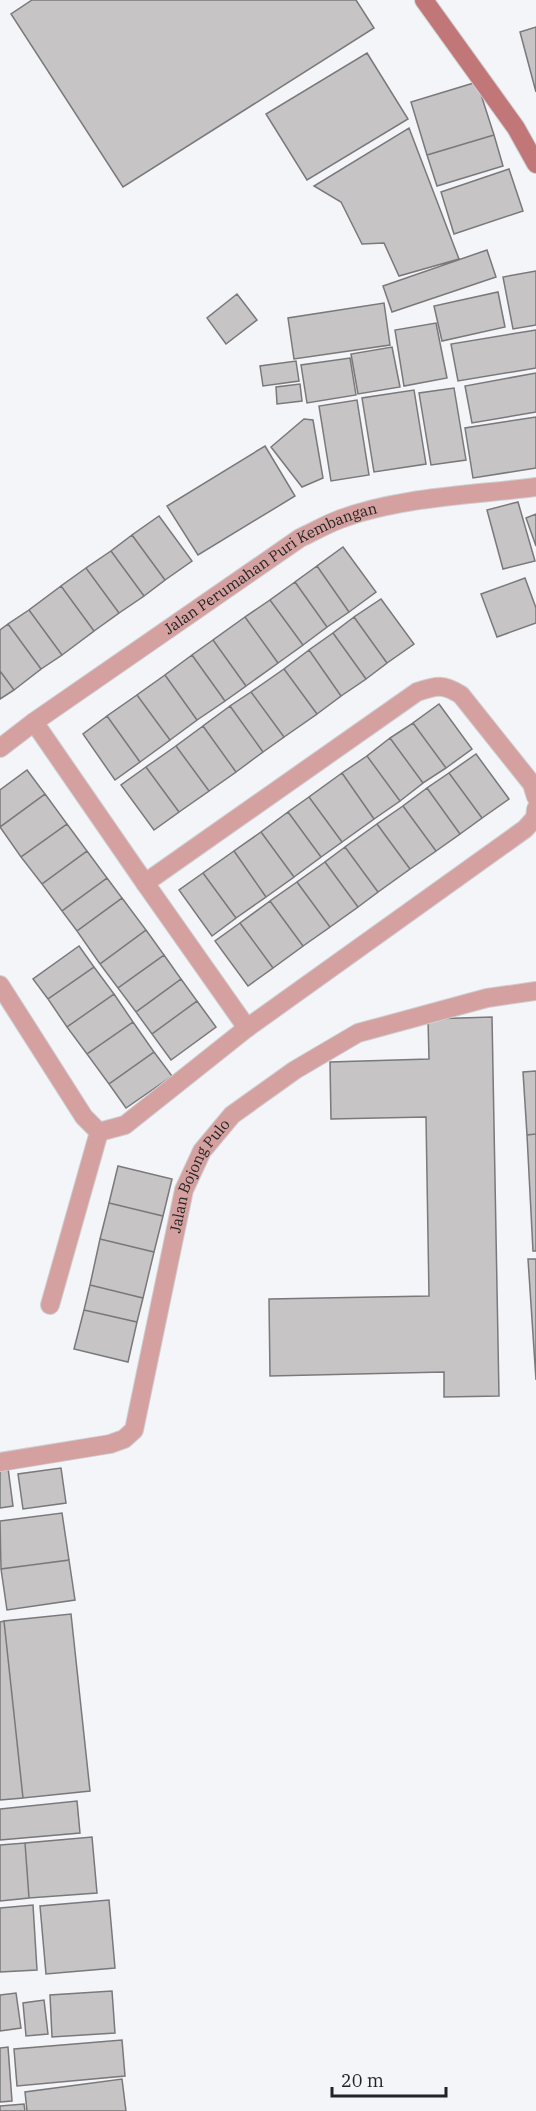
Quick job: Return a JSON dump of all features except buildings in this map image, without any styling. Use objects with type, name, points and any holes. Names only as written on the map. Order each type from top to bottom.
[{"type":"street","points":[[424,0],[516,128],[536,164]]},
{"type":"street","name":"Jalan Perumahan Puri Kembangan","points":[[0,748],[34,722],[300,538],[329,524],[383,507],[536,488]]},
{"type":"street","points":[[145,883],[417,692],[434,686],[448,687],[461,695],[532,784],[536,797]]},
{"type":"street","points":[[34,722],[247,1028]]},
{"type":"street","points":[[99,1132],[125,1125],[247,1028],[525,829],[535,818],[536,809]]},
{"type":"street","points":[[0,985],[84,1117],[99,1132]]},
{"type":"street","name":"Jalan Bojong Pulo","points":[[0,1462],[110,1444],[123,1439],[134,1430],[184,1190],[202,1151],[232,1115],[295,1070],[358,1033],[487,998],[536,991]]},
{"type":"street","points":[[50,1305],[99,1132]]}]
